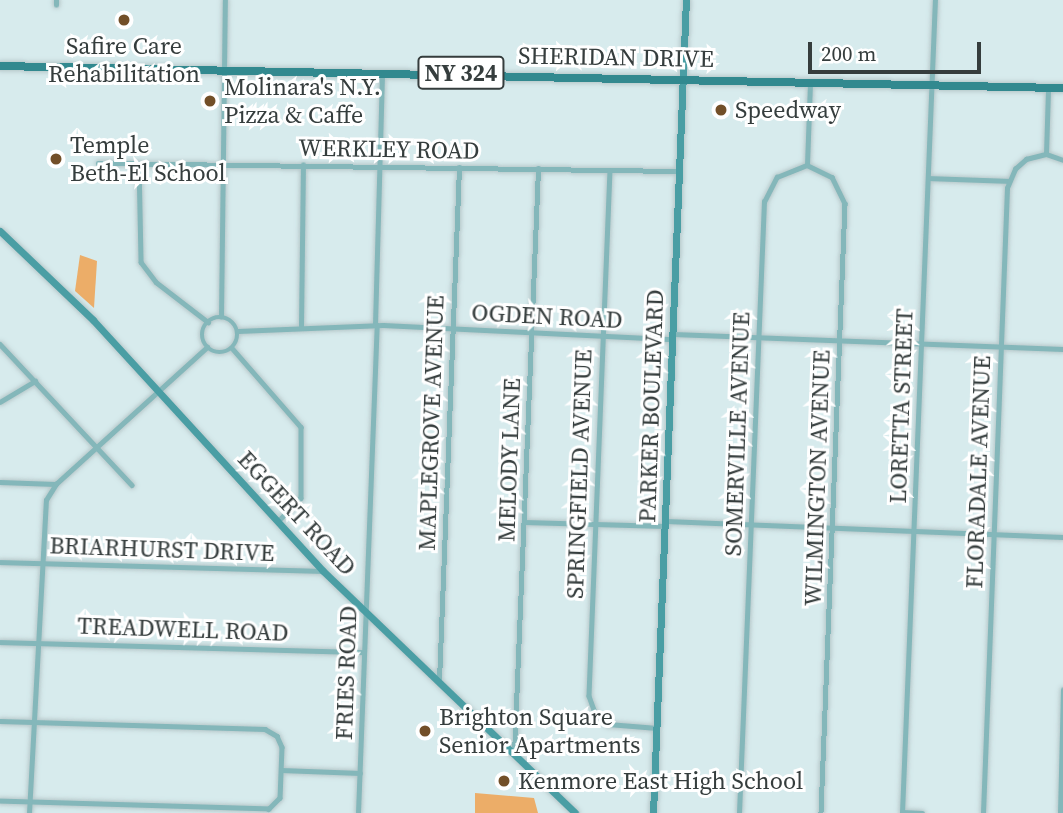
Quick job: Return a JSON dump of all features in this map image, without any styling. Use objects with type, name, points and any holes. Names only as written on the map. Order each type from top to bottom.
[{"type":"main road","name":"SHERIDAN DRIVE","points":[[0,66],[683,77],[1063,88]]},
{"type":"street","points":[[221,317],[225,0]]},
{"type":"street","name":"PARKER BOULEVARD","points":[[653,813],[686,0]]},
{"type":"street","name":"LORETTA STREET","points":[[902,813],[935,0]]},
{"type":"street","name":"FRIES ROAD","points":[[358,813],[376,325],[382,72]]},
{"type":"street","points":[[807,165],[810,81]]},
{"type":"street","points":[[1046,154],[1048,88]]},
{"type":"street","points":[[929,178],[1009,181],[1026,159],[1046,154],[1063,160]]},
{"type":"street","name":"WERKLEY ROAD","points":[[98,163],[680,171]]},
{"type":"street","points":[[139,163],[141,262],[156,282],[208,322]]},
{"type":"street","points":[[301,326],[303,165]]},
{"type":"street","name":"SOMERVILLE AVENUE","points":[[739,813],[765,195],[784,172],[807,165]]},
{"type":"street","name":"WILMINGTON AVENUE","points":[[807,165],[832,177],[844,196],[821,813]]},
{"type":"street","name":"MAPLEGROVE AVENUE","points":[[439,681],[458,167]]},
{"type":"street","name":"MELODY LANE","points":[[514,754],[538,168]]},
{"type":"street","name":"SPRINGFIELD AVENUE","points":[[610,170],[590,703],[596,715],[613,726],[657,728]]},
{"type":"street","name":"FLORADALE AVENUE","points":[[983,813],[1009,181]]},
{"type":"street","name":"EGGERT ROAD","points":[[0,231],[93,320],[323,571],[575,813]]},
{"type":"street","points":[[221,317],[230,319],[238,331],[232,348],[218,353],[207,347],[202,336],[208,322],[221,317]]},
{"type":"street","name":"OGDEN ROAD","points":[[238,331],[301,326],[376,325],[602,335],[758,337],[1063,349]]},
{"type":"street","points":[[0,344],[132,485]]},
{"type":"street","points":[[29,813],[44,507],[56,484],[207,347]]},
{"type":"street","points":[[232,348],[301,428],[301,498],[277,523]]},
{"type":"street","points":[[0,402],[34,382]]},
{"type":"street","points":[[0,482],[56,484]]},
{"type":"street","points":[[524,522],[751,524],[1063,537]]},
{"type":"street","name":"BRIARHURST DRIVE","points":[[0,562],[323,571]]},
{"type":"street","name":"TREADWELL ROAD","points":[[0,642],[364,652]]},
{"type":"street","points":[[1060,813],[1063,690]]},
{"type":"street","points":[[0,721],[265,729],[280,741],[281,770],[280,798],[269,809],[0,801]]},
{"type":"street","points":[[281,770],[360,773]]},
{"type":"street","points":[[902,813],[922,813]]},
{"type":"shaded area","points":[[80,255],[97,261],[94,308],[75,291]]},
{"type":"shaded area","points":[[475,793],[534,798],[538,813],[475,813]]},
{"type":"place","name":"Safire Care Rehabilitation","points":[[124,20]]},
{"type":"place","name":"Molinara's N.Y. Pizza & Caffe","points":[[210,101]]},
{"type":"place","name":"Speedway","points":[[721,110]]},
{"type":"place","name":"Temple Beth-El School","points":[[56,159]]},
{"type":"place","name":"Brighton Square Senior Apartments","points":[[425,731]]},
{"type":"place","name":"Kenmore East High School","points":[[504,781]]}]
